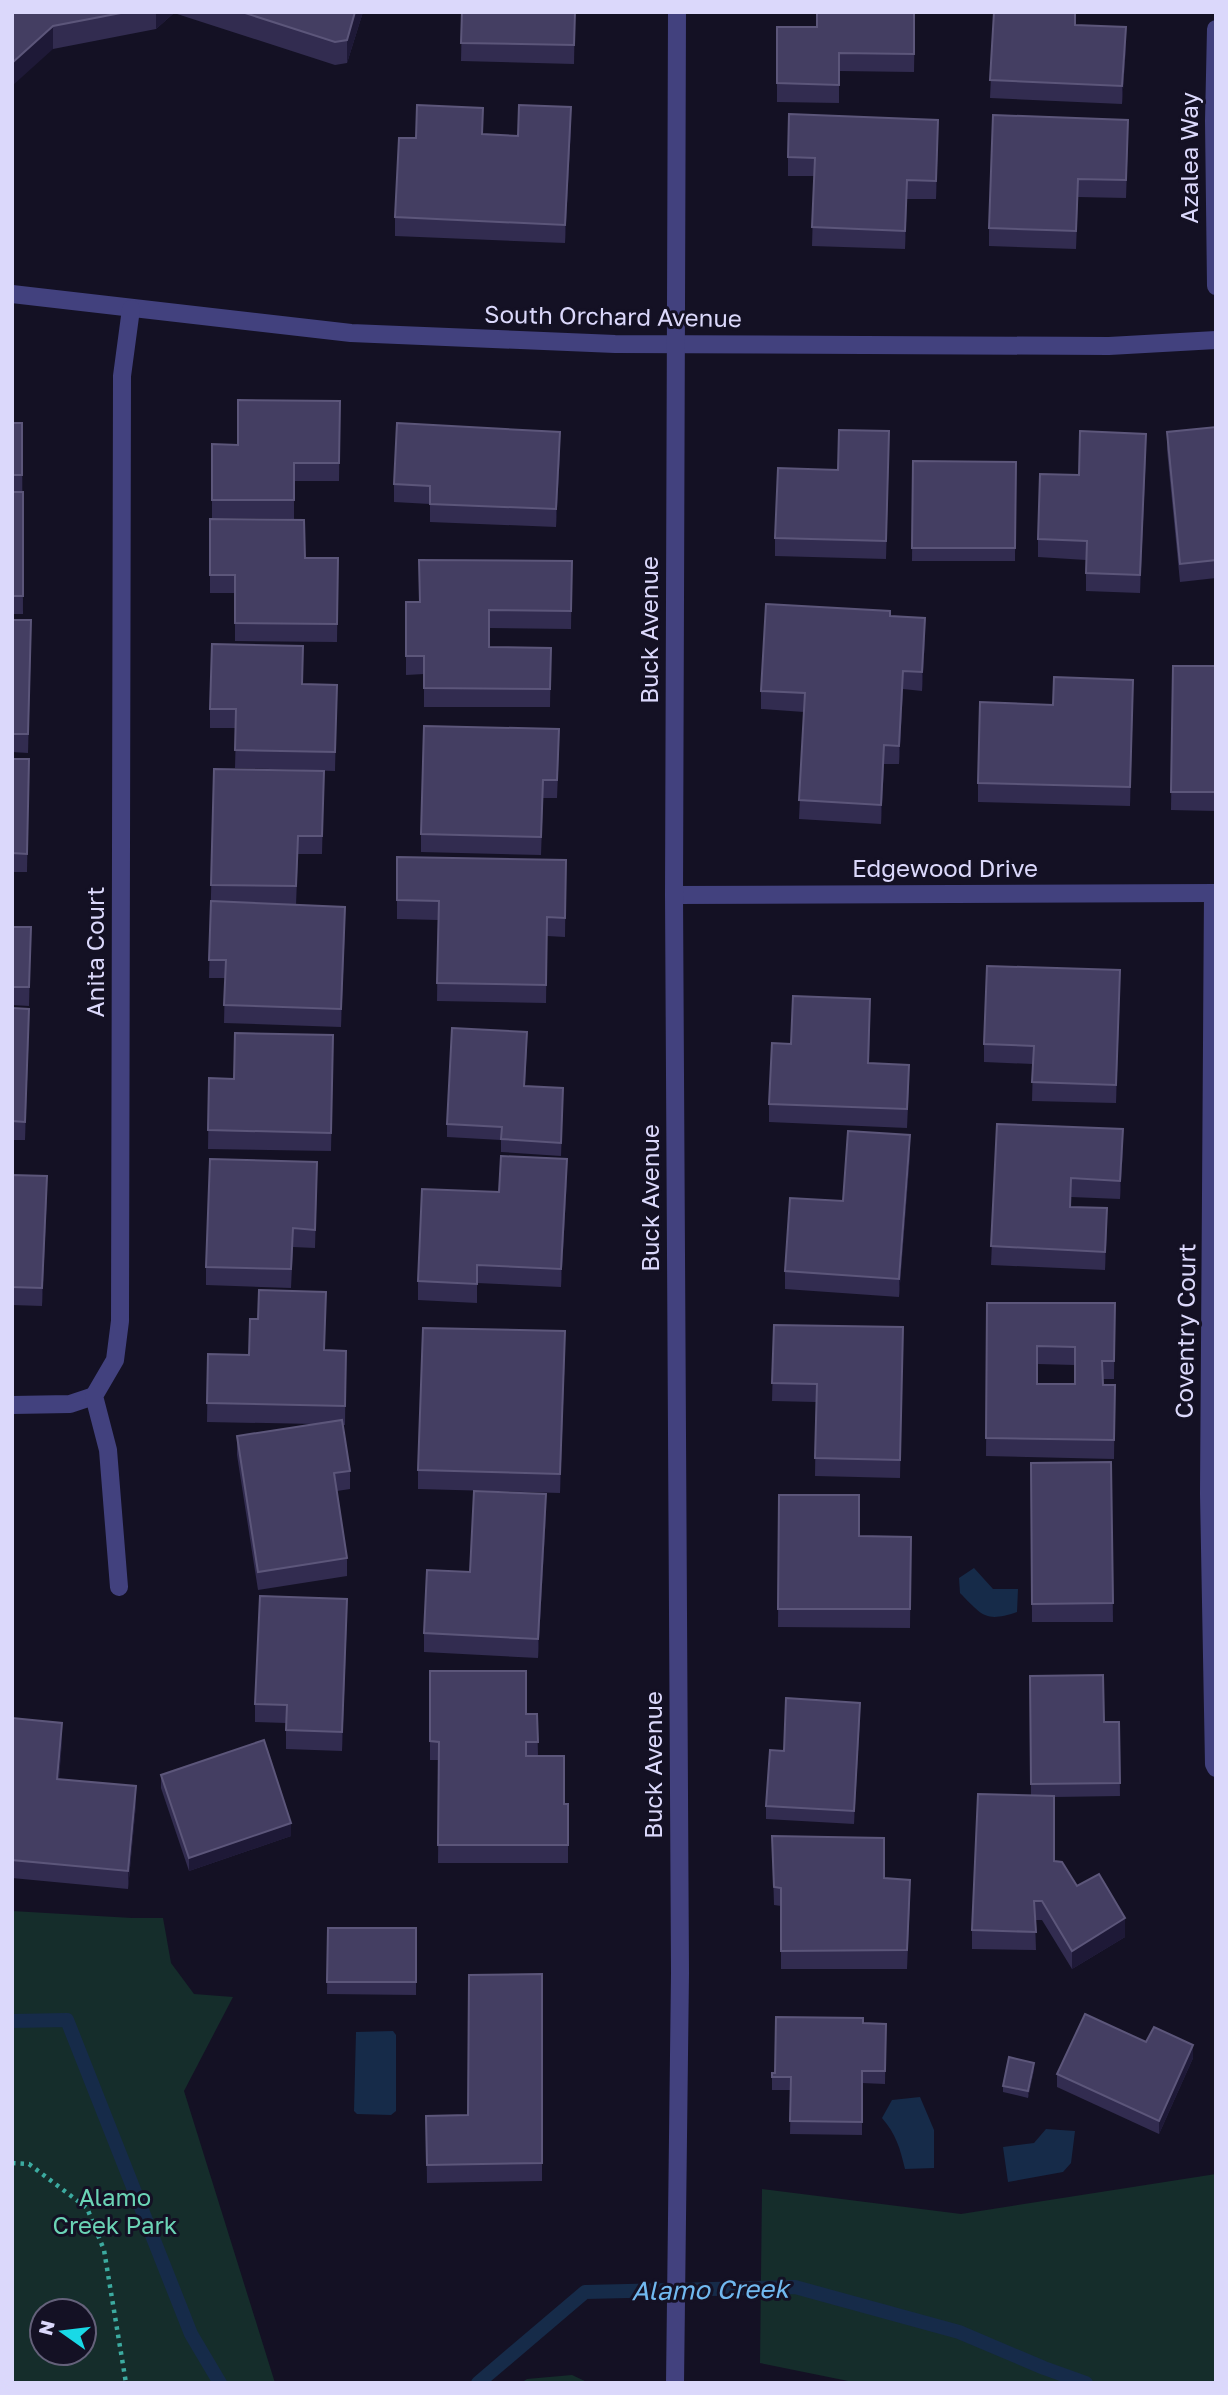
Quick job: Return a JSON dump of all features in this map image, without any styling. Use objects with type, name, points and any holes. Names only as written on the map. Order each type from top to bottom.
[{"type":"street","name":"Buck Avenue","points":[[675,2378],[680,1959],[674,895],[677,12]]},
{"type":"street","name":"Azalea Way","points":[[1216,29],[1216,286]]},
{"type":"street","name":"South Orchard Avenue","points":[[12,294],[351,334],[675,345],[1108,346],[1216,340]]},
{"type":"street","name":"Anita Court","points":[[94,1396],[115,1360],[120,1321],[122,376],[131,309]]},
{"type":"street","name":"Edgewood Drive","points":[[674,895],[1214,893]]},
{"type":"street","name":"Coventry Court","points":[[1214,893],[1209,1494],[1216,1768]]},
{"type":"street","points":[[12,1405],[70,1404],[94,1396],[108,1450],[119,1587]]},
{"type":"path","points":[[12,2163],[29,2164],[87,2208],[104,2250],[126,2383]]},
{"type":"green space","name":"Alamo Creek Park","points":[[12,1911],[163,1918],[171,1963],[194,1994],[233,1997],[184,2091],[275,2383],[12,2383]]},
{"type":"green space","points":[[1216,2174],[1216,2383],[858,2383],[760,2363],[762,2189],[961,2214]]},
{"type":"green space","points":[[572,2375],[589,2383],[521,2383],[527,2379]]},
{"type":"water","points":[[974,1568],[993,1589],[1018,1589],[1017,1612],[998,1617],[985,1615],[960,1593],[959,1578]]},
{"type":"water","points":[[393,2031],[396,2035],[396,2111],[391,2115],[357,2114],[354,2111],[356,2032]]},
{"type":"water","points":[[920,2097],[934,2130],[934,2168],[905,2169],[897,2142],[882,2118],[892,2100]]},
{"type":"water","points":[[1046,2129],[1075,2131],[1071,2163],[1063,2172],[1008,2182],[1003,2147],[1034,2143]]},
{"type":"building","points":[[12,12],[126,12],[53,26],[12,63]]},
{"type":"building","points":[[242,12],[355,12],[347,40],[335,42]]},
{"type":"building","points":[[462,12],[575,12],[574,45],[461,43]]},
{"type":"building","points":[[817,12],[914,12],[914,54],[839,53],[839,85],[777,83],[777,27],[817,27]]},
{"type":"building","points":[[994,12],[1075,12],[1075,25],[1126,27],[1122,86],[990,80]]},
{"type":"building","points":[[417,105],[483,108],[482,134],[518,136],[519,105],[571,107],[565,225],[395,217],[399,138],[416,138]]},
{"type":"building","points":[[789,114],[938,120],[936,181],[907,180],[905,231],[812,227],[815,158],[788,157]]},
{"type":"building","points":[[993,115],[1128,120],[1126,180],[1078,179],[1076,231],[989,228]]},
{"type":"building","points":[[238,400],[340,401],[339,463],[294,463],[294,500],[212,500],[212,444],[238,445]]},
{"type":"building","points":[[12,423],[22,423],[22,475],[12,475]]},
{"type":"building","points":[[397,423],[560,432],[556,509],[430,504],[430,486],[394,484]]},
{"type":"building","points":[[1216,427],[1216,560],[1180,564],[1167,432]]},
{"type":"building","points":[[839,430],[889,431],[886,541],[775,538],[778,468],[838,470]]},
{"type":"building","points":[[1080,431],[1146,434],[1140,575],[1086,573],[1087,541],[1038,539],[1040,474],[1079,475]]},
{"type":"building","points":[[913,461],[1016,462],[1015,548],[912,548]]},
{"type":"building","points":[[12,492],[23,492],[23,596],[12,596]]},
{"type":"building","points":[[210,519],[304,520],[305,558],[338,558],[337,624],[235,623],[235,575],[210,575]]},
{"type":"building","points":[[419,560],[572,561],[571,611],[489,610],[489,647],[551,648],[550,689],[424,688],[424,656],[406,656],[406,602],[420,602]]},
{"type":"building","points":[[766,604],[890,611],[890,616],[925,618],[922,672],[903,671],[899,746],[884,745],[881,805],[799,800],[805,693],[761,691]]},
{"type":"building","points":[[12,620],[31,620],[28,734],[12,734]]},
{"type":"building","points":[[212,644],[303,646],[302,684],[337,685],[335,752],[235,750],[236,709],[210,709]]},
{"type":"building","points":[[1173,666],[1216,666],[1216,792],[1171,792]]},
{"type":"building","points":[[1054,677],[1133,680],[1130,787],[978,783],[980,702],[1053,705]]},
{"type":"building","points":[[424,726],[559,729],[557,780],[543,780],[541,837],[421,834]]},
{"type":"building","points":[[12,759],[29,759],[27,854],[12,853]]},
{"type":"building","points":[[214,769],[324,771],[322,836],[298,836],[296,886],[211,885]]},
{"type":"building","points":[[397,857],[566,860],[565,918],[547,917],[546,985],[437,983],[439,901],[397,900]]},
{"type":"building","points":[[211,901],[345,907],[341,1009],[224,1005],[226,960],[209,960]]},
{"type":"building","points":[[12,927],[31,927],[29,987],[12,987]]},
{"type":"building","points":[[987,966],[1120,970],[1116,1085],[1032,1082],[1034,1046],[984,1044]]},
{"type":"building","points":[[793,996],[870,999],[868,1063],[909,1065],[907,1109],[769,1104],[772,1043],[791,1044]]},
{"type":"building","points":[[12,1008],[29,1009],[25,1122],[12,1121]]},
{"type":"building","points":[[452,1028],[527,1032],[524,1086],[563,1088],[561,1143],[501,1139],[502,1127],[447,1124]]},
{"type":"building","points":[[235,1033],[333,1035],[331,1133],[208,1130],[209,1078],[234,1079]]},
{"type":"building","points":[[997,1124],[1123,1129],[1120,1181],[1071,1178],[1070,1207],[1107,1208],[1105,1252],[991,1246]]},
{"type":"building","points":[[848,1131],[910,1135],[899,1279],[785,1271],[790,1198],[843,1201]]},
{"type":"building","points":[[501,1156],[567,1159],[561,1269],[477,1265],[477,1284],[418,1281],[422,1189],[499,1192]]},
{"type":"building","points":[[210,1159],[317,1162],[315,1230],[293,1228],[291,1269],[206,1267]]},
{"type":"building","points":[[12,1175],[47,1176],[42,1288],[12,1287]]},
{"type":"building","points":[[259,1290],[326,1292],[324,1350],[346,1351],[345,1406],[207,1403],[208,1354],[249,1355],[250,1319],[258,1319]]},
{"type":"building","points":[[987,1303],[1115,1303],[1114,1361],[1102,1361],[1103,1385],[1115,1385],[1114,1440],[986,1438]],"holes":[[[1037,1346],[1075,1347],[1075,1384],[1037,1384]]]},
{"type":"building","points":[[774,1325],[903,1327],[900,1460],[815,1458],[817,1384],[772,1383]]},
{"type":"building","points":[[423,1328],[565,1331],[560,1474],[418,1470]]},
{"type":"building","points":[[342,1420],[350,1471],[334,1473],[347,1558],[258,1572],[237,1436]]},
{"type":"building","points":[[1111,1462],[1113,1603],[1032,1604],[1031,1463]]},
{"type":"building","points":[[474,1491],[546,1494],[538,1639],[424,1633],[427,1570],[470,1572]]},
{"type":"building","points":[[779,1495],[859,1495],[859,1536],[911,1537],[910,1609],[778,1609]]},
{"type":"building","points":[[260,1596],[347,1599],[342,1732],[286,1730],[287,1705],[255,1704]]},
{"type":"building","points":[[430,1671],[526,1671],[526,1714],[537,1714],[538,1742],[526,1742],[526,1756],[564,1756],[564,1804],[568,1804],[568,1845],[438,1845],[439,1742],[430,1741]]},
{"type":"building","points":[[1103,1675],[1104,1722],[1119,1722],[1120,1783],[1031,1784],[1030,1676]]},
{"type":"building","points":[[786,1698],[860,1703],[854,1811],[766,1806],[770,1750],[784,1751]]},
{"type":"building","points":[[12,1718],[62,1723],[57,1779],[136,1786],[128,1871],[12,1860]]},
{"type":"building","points":[[264,1740],[291,1823],[189,1858],[161,1775]]},
{"type":"building","points":[[978,1794],[1054,1796],[1054,1861],[1062,1862],[1077,1886],[1099,1874],[1125,1918],[1072,1951],[1042,1901],[1034,1901],[1036,1932],[972,1930]]},
{"type":"building","points":[[772,1836],[884,1838],[884,1878],[910,1880],[907,1950],[781,1951],[781,1888],[774,1887]]},
{"type":"building","points":[[328,1928],[416,1928],[416,1982],[327,1982]]},
{"type":"building","points":[[542,1974],[542,2163],[427,2165],[426,2116],[468,2115],[469,1975]]},
{"type":"building","points":[[1085,2014],[1146,2042],[1154,2027],[1193,2045],[1159,2121],[1057,2074]]},
{"type":"building","points":[[776,2017],[863,2018],[863,2023],[886,2024],[885,2071],[862,2071],[862,2122],[790,2121],[791,2077],[772,2077],[772,2073],[775,2073]]},
{"type":"building","points":[[1009,2057],[1034,2063],[1028,2091],[1003,2086]]},
{"type":"waterway","name":"Alamo Creek","points":[[12,2021],[67,2020],[191,2334],[220,2383]]},
{"type":"waterway","name":"Alamo Creek","points":[[478,2383],[585,2292],[795,2287],[959,2332],[1086,2383]]}]
